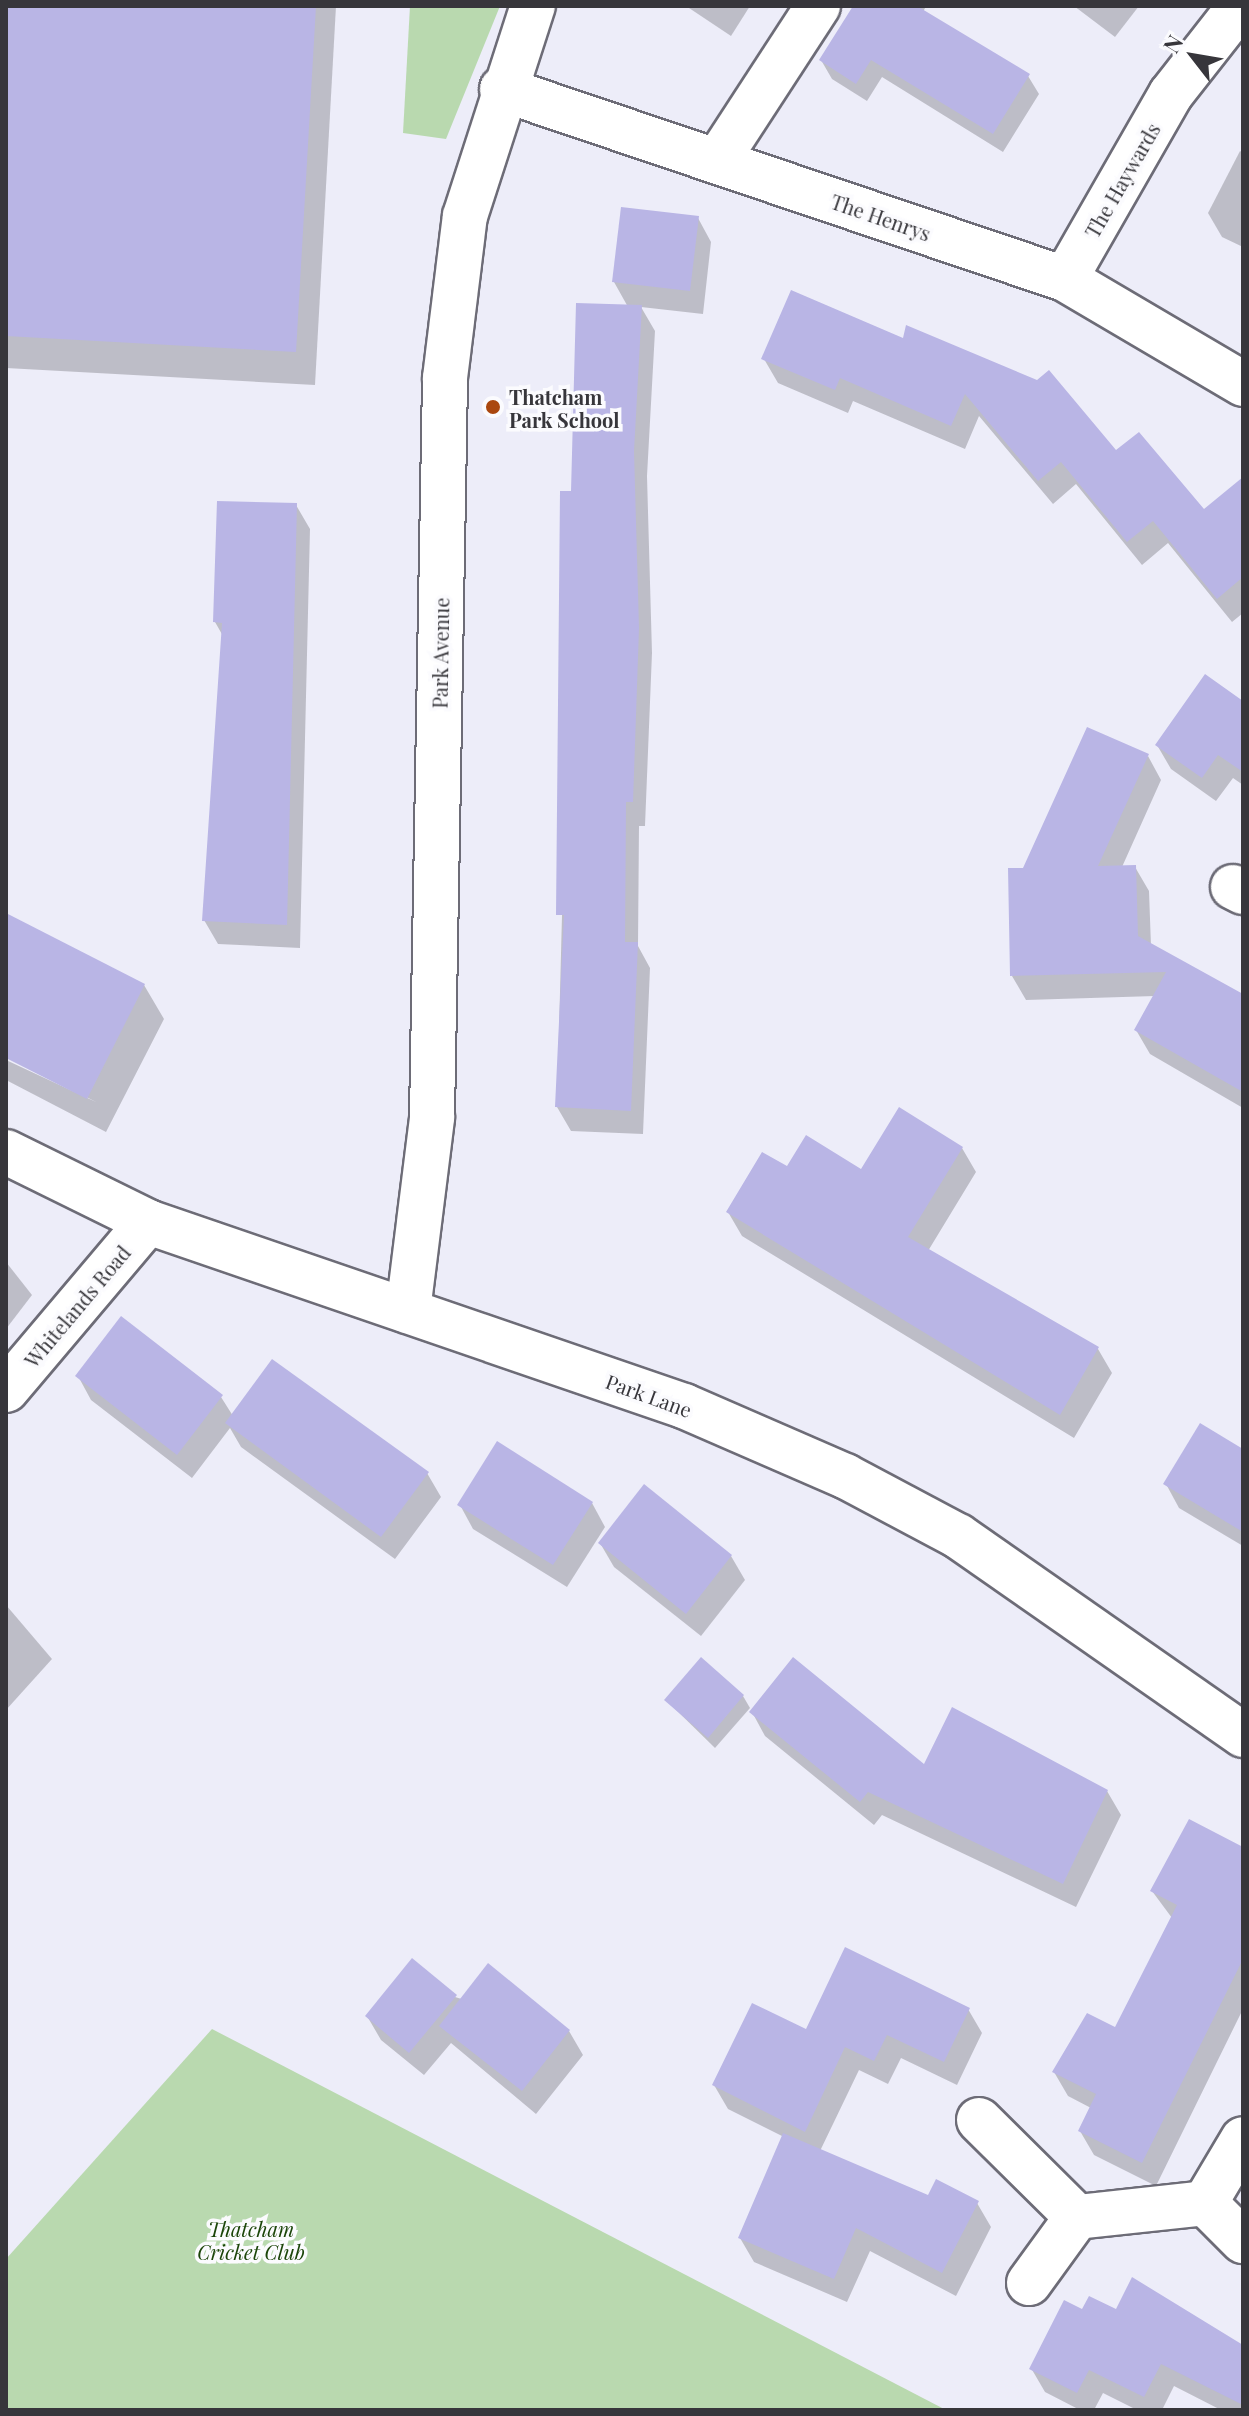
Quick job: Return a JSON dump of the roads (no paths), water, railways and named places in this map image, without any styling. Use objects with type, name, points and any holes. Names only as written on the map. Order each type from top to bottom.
[{"type":"street","name":"Park Avenue","points":[[408,1311],[432,1117],[445,378],[465,216],[502,89],[533,6]]},
{"type":"street","points":[[717,161],[818,6]]},
{"type":"street","name":"The Haywards","points":[[1065,279],[1171,94],[1240,6]]},
{"type":"street","name":"The Henrys","points":[[502,89],[1065,279],[1243,384]]},
{"type":"street","name":"Park Lane","points":[[6,1152],[148,1222],[684,1406],[845,1476],[958,1536],[1243,1735]]},
{"type":"street","name":"Whitelands Road","points":[[6,1390],[148,1222]]},
{"type":"street","points":[[979,2120],[1077,2217]]},
{"type":"street","points":[[1205,2203],[1243,2139]]},
{"type":"street","points":[[1029,2283],[1077,2217],[1205,2203]]},
{"type":"street","points":[[1205,2203],[1243,2241]]},
{"type":"place","name":"Thatcham Park School","points":[[493,407]]},
{"type":"park label","name":"Thatcham Cricket Club","points":[[251,2240]]}]
